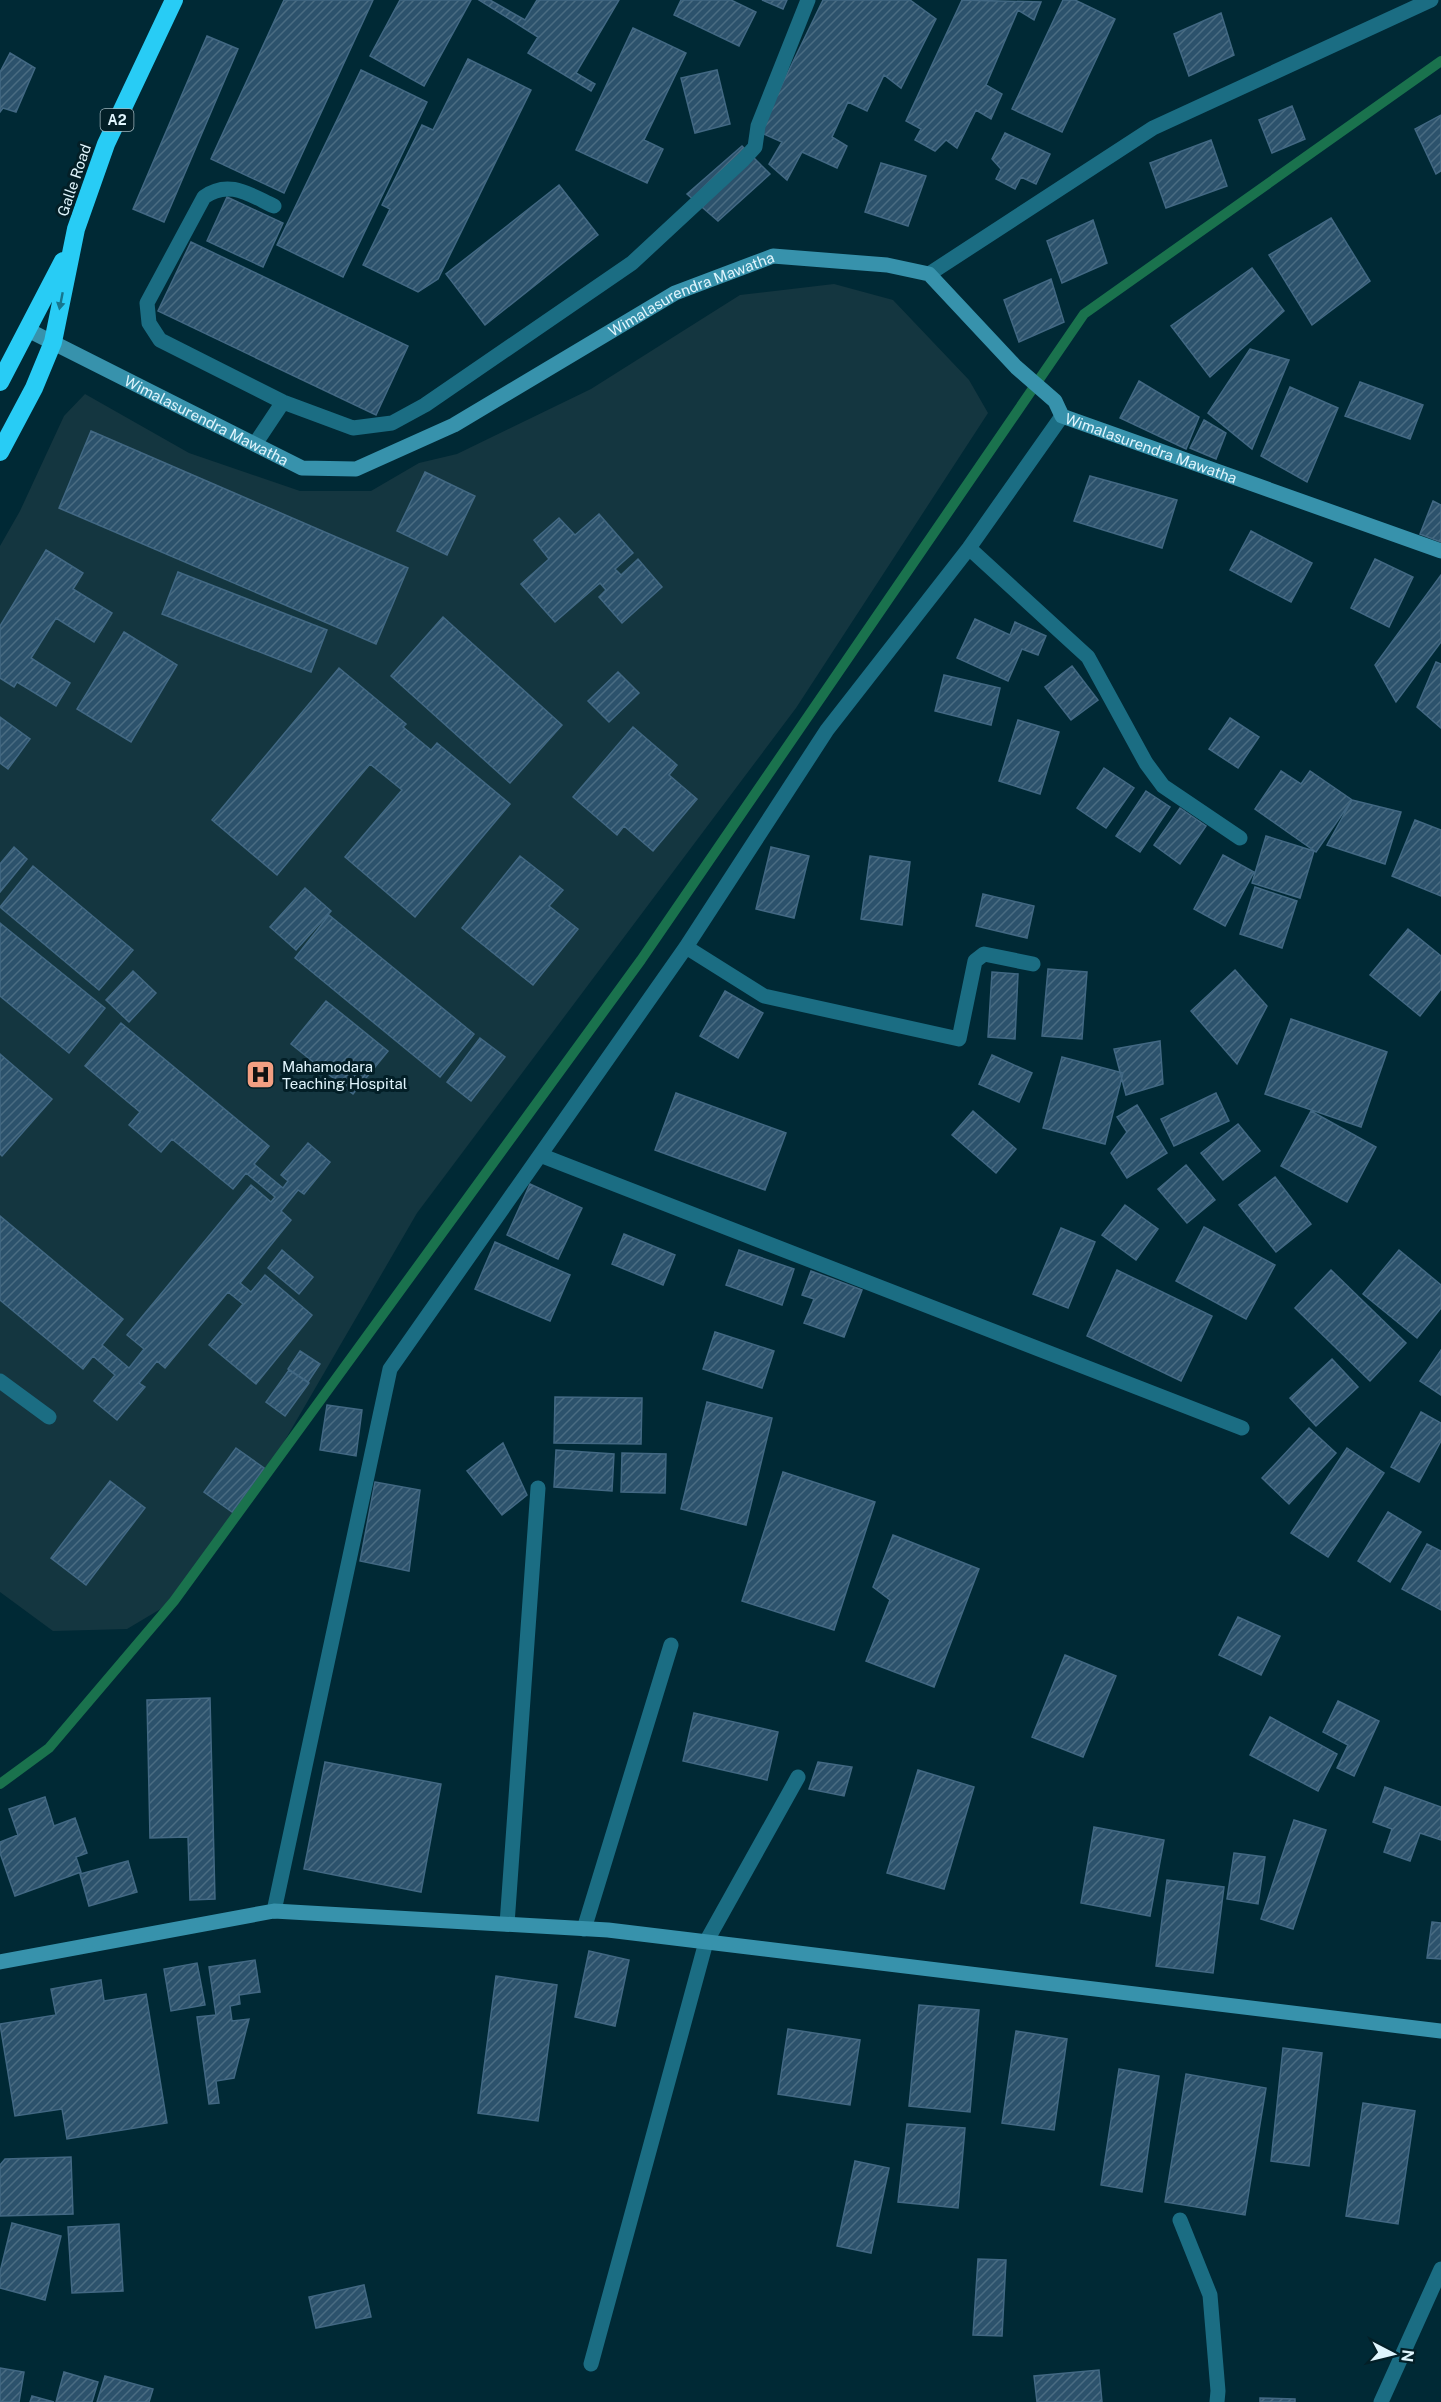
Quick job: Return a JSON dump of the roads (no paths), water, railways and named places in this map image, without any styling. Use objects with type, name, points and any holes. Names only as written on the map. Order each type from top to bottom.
[{"type":"highway","name":"Galle Road","points":[[0,452],[34,388],[53,342],[72,244],[106,144],[174,0]]},
{"type":"highway","name":"Galle Road","points":[[0,382],[72,244]]},
{"type":"street","points":[[274,206],[234,188],[215,189],[204,197],[147,303],[149,323],[160,340],[284,402],[353,428],[392,423],[425,405],[632,263],[755,147],[758,126],[808,0]]},
{"type":"street","points":[[929,274],[1153,128],[1431,0]]},
{"type":"street","name":"Wimalasurendra Mawatha","points":[[28,330],[302,468],[356,469],[454,426],[675,293],[773,256],[887,265],[929,274],[1016,367],[1055,401],[1062,416],[1441,551]]},
{"type":"street","points":[[255,444],[284,402]]},
{"type":"street","points":[[274,1911],[390,1370],[686,947],[827,730],[969,548],[1062,416]]},
{"type":"street","points":[[969,548],[1088,657],[1146,763],[1162,786],[1240,838]]},
{"type":"street","points":[[686,947],[764,996],[959,1040],[975,962],[984,954],[1033,964]]},
{"type":"street","points":[[540,1155],[1242,1428]]},
{"type":"street","points":[[0,1381],[49,1417]]},
{"type":"street","points":[[507,1924],[538,1488]]},
{"type":"street","points":[[584,1929],[671,1645]]},
{"type":"street","points":[[591,2364],[705,1942],[798,1777]]},
{"type":"street","points":[[0,1962],[274,1911],[584,1929],[1441,2031]]},
{"type":"street","points":[[1180,2220],[1210,2295],[1217,2402]]},
{"type":"street","points":[[1381,2402],[1441,2269]]},
{"type":"waterway","points":[[0,1784],[49,1748],[174,1601],[641,960],[1084,314],[1441,61]]},
{"type":"place","name":"Mahamodara Teaching Hospital","points":[[261,1075]]}]
